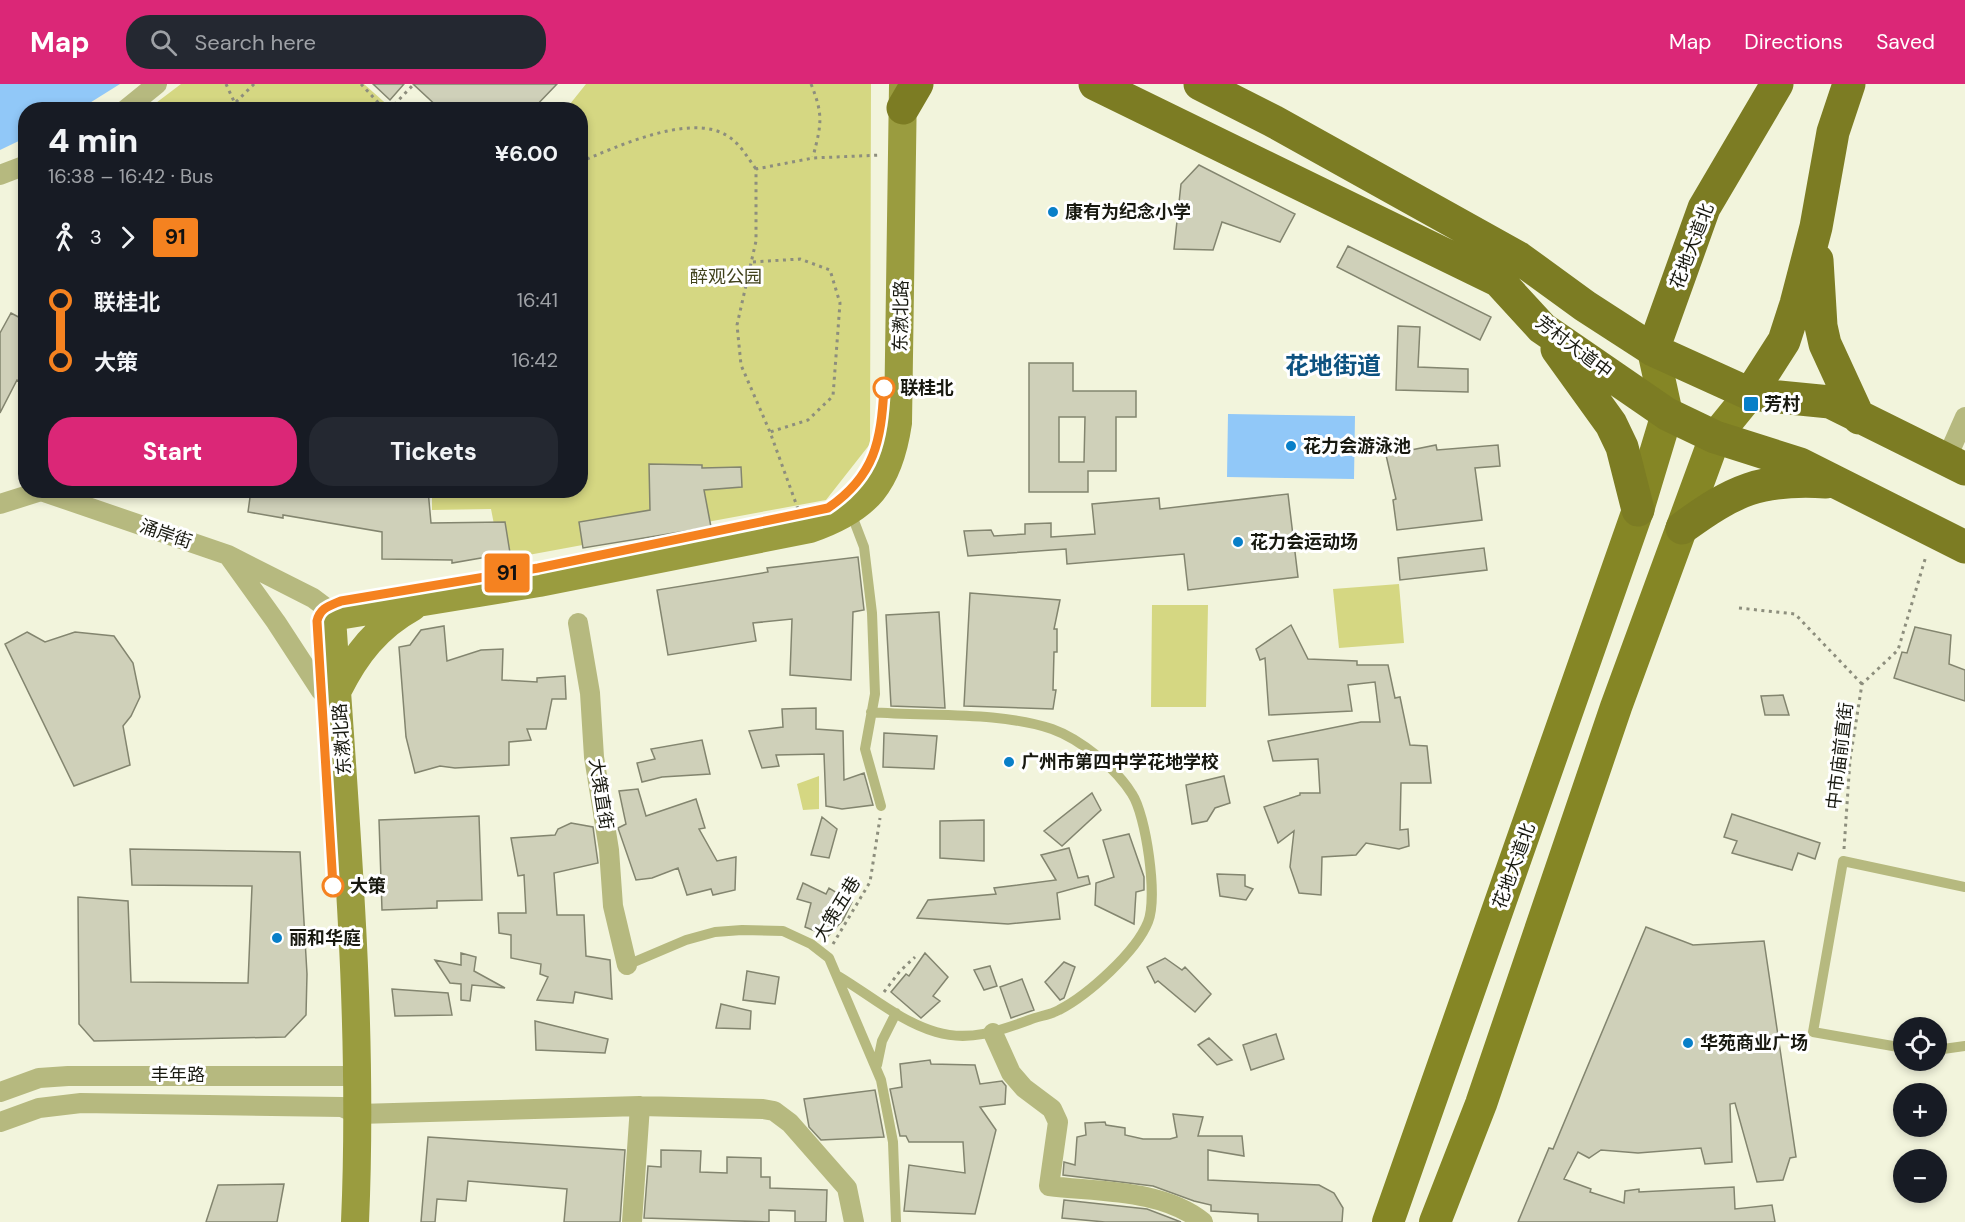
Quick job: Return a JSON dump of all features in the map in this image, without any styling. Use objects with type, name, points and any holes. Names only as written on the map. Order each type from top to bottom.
[{"type":"highway","name":"芳村大道中","points":[[1095,84],[1499,281],[1542,328],[1667,414],[1715,437],[1800,464],[1856,490],[1965,547]]},
{"type":"highway","points":[[1200,84],[1273,121],[1519,258],[1585,306],[1653,350],[1750,394],[1830,402],[1956,465]]},
{"type":"highway","name":"花地大道北","points":[[1653,350],[1704,208],[1778,84]]},
{"type":"highway","points":[[1750,394],[1784,341],[1816,227],[1833,132],[1849,84]]},
{"type":"highway","points":[[1816,227],[1821,326],[1825,344],[1859,418]]},
{"type":"highway","points":[[1542,328],[1611,424],[1622,447],[1638,510]]},
{"type":"highway","points":[[1682,528],[1722,498],[1763,485],[1826,482],[1856,490]]},
{"type":"main road","name":"东漖北路","points":[[328,612],[341,601],[488,577],[801,515],[828,508],[855,487],[877,447],[884,380],[886,155],[903,90]]},
{"type":"main road","name":"东漖北路","points":[[328,612],[423,602],[773,537],[810,529],[850,512],[881,482],[895,445],[898,423],[903,90]]},
{"type":"main road","points":[[1653,350],[1667,414]]},
{"type":"main road","points":[[1436,1222],[1480,1104],[1620,696],[1715,437],[1750,394]]},
{"type":"main road","name":"花地大道北","points":[[1388,1222],[1638,510],[1667,414]]},
{"type":"main road","points":[[329,690],[375,634],[393,619],[423,602]]},
{"type":"main road","name":"东漖北路","points":[[328,612],[329,690],[355,957],[350,1076],[355,1222]]},
{"type":"main road","name":"东漖北路","points":[[337,1222],[350,1110]]},
{"type":"street","points":[[136,102],[157,84]]},
{"type":"street","points":[[0,175],[18,168]]},
{"type":"street","points":[[1956,465],[1965,417]]},
{"type":"street","name":"涌岸街","points":[[0,504],[19,498]]},
{"type":"street","name":"涌岸街","points":[[61,498],[228,555],[269,574],[328,612]]},
{"type":"street","points":[[228,555],[329,690]]},
{"type":"street","name":"大策直街","points":[[578,623],[590,693],[594,757],[609,850],[613,906],[627,965]]},
{"type":"street","points":[[993,1033],[1011,1073],[1024,1088],[1052,1109],[1058,1122],[1049,1186],[1147,1197],[1188,1210],[1203,1222]]},
{"type":"street","name":"丰年路","points":[[0,1092],[39,1078],[68,1076],[350,1076]]},
{"type":"street","name":"丰年路","points":[[0,1122],[39,1108],[81,1103],[350,1110],[640,1106],[763,1108],[774,1111],[790,1123],[847,1188],[854,1222]]},
{"type":"street","points":[[632,1222],[640,1106]]},
{"type":"lane","points":[[850,512],[864,547],[872,613],[875,694],[865,749],[881,806]]},
{"type":"lane","points":[[838,976],[896,1013],[938,1033],[966,1036],[993,1033],[1058,1011],[1081,996],[1132,950],[1149,921],[1152,871],[1134,796],[1116,772],[1089,751],[1053,730],[1011,720],[871,712]]},
{"type":"lane","points":[[1893,1046],[1813,1032],[1843,861],[1965,887]]},
{"type":"lane","points":[[627,965],[686,940],[715,932],[742,930],[783,931],[811,944],[825,955],[838,976],[878,1070],[886,1100],[893,1142],[896,1222]]},
{"type":"lane","points":[[878,1070],[877,1054],[896,1013]]},
{"type":"lane","points":[[1947,1048],[1965,1046]]},
{"type":"path","points":[[226,84],[236,102],[254,84]]},
{"type":"path","points":[[361,84],[379,102]]},
{"type":"path","points":[[395,102],[414,84]]},
{"type":"path","points":[[811,84],[821,115],[819,141],[813,158]]},
{"type":"path","points":[[588,159],[645,136],[678,129],[704,130],[724,133],[736,142],[756,169],[756,241],[753,262],[740,302],[737,325],[741,365],[770,432],[801,515]]},
{"type":"path","points":[[756,169],[813,158],[886,155]]},
{"type":"path","points":[[753,262],[800,259],[830,270],[840,303],[833,396],[808,420],[770,432]]},
{"type":"path","name":"中市庙前直街","points":[[1843,861],[1850,760],[1862,684],[1898,650],[1933,531]]},
{"type":"path","points":[[1739,608],[1795,614],[1862,684]]},
{"type":"path","name":"大策五巷","points":[[825,955],[870,882],[881,806]]},
{"type":"path","points":[[878,1001],[900,971],[915,957]]},
{"type":"green space","points":[[181,84],[364,84],[384,102],[157,102]]},
{"type":"green space","name":"醉观公园","points":[[586,84],[871,84],[870,444],[826,500],[501,560],[491,509],[432,510],[432,498],[588,498],[588,102],[572,102]]},
{"type":"green space","name":"花力会运动场","points":[[1399,584],[1404,643],[1339,648],[1333,589]]},
{"type":"green space","points":[[1152,605],[1208,605],[1206,707],[1151,707]]},
{"type":"green space","points":[[819,776],[819,809],[803,810],[797,784]]},
{"type":"water","points":[[0,84],[120,84],[91,102],[18,102],[18,141],[0,150]]},
{"type":"water","name":"花力会游泳池","points":[[1228,414],[1355,416],[1354,479],[1227,477]]},
{"type":"building","points":[[373,84],[404,84],[390,100]]},
{"type":"building","points":[[413,84],[557,84],[540,102],[432,102]]},
{"type":"building","points":[[1199,165],[1295,214],[1280,242],[1222,222],[1213,250],[1174,249],[1181,184]]},
{"type":"building","points":[[1348,246],[1491,317],[1480,340],[1337,267]]},
{"type":"building","points":[[11,313],[18,317],[18,381],[0,413],[0,333]]},
{"type":"building","points":[[1398,326],[1420,327],[1418,367],[1468,369],[1468,392],[1396,390]]},
{"type":"building","points":[[1029,363],[1073,363],[1073,391],[1136,391],[1136,417],[1116,417],[1116,471],[1088,471],[1088,492],[1029,492]],"holes":[[[1059,417],[1085,417],[1084,462],[1059,462]]]},
{"type":"building","points":[[1436,445],[1437,450],[1498,445],[1500,466],[1475,468],[1482,520],[1397,530],[1393,500],[1396,499],[1386,455]]},
{"type":"building","points":[[649,464],[702,465],[702,468],[741,467],[742,487],[704,490],[711,527],[583,548],[579,522],[650,510]]},
{"type":"building","points":[[1288,494],[1298,577],[1188,590],[1184,554],[1067,564],[1066,549],[968,556],[964,531],[991,530],[994,536],[1025,534],[1025,524],[1051,523],[1051,537],[1095,534],[1092,504],[1159,498],[1160,509]]},
{"type":"building","points":[[250,498],[429,498],[431,523],[505,522],[510,553],[452,563],[452,560],[382,559],[382,532],[283,515],[283,518],[248,512]]},
{"type":"building","points":[[1484,548],[1487,570],[1400,580],[1398,558]]},
{"type":"building","points":[[858,557],[864,610],[853,612],[851,680],[790,675],[792,619],[753,623],[756,641],[668,655],[657,590],[768,572],[767,568]]},
{"type":"building","points":[[970,593],[1060,600],[1054,629],[1057,629],[1057,652],[1054,652],[1053,690],[1056,690],[1053,709],[964,706]]},
{"type":"building","points":[[939,612],[945,708],[891,706],[886,615]]},
{"type":"building","points":[[1291,625],[1308,659],[1357,661],[1357,665],[1388,665],[1395,698],[1400,697],[1410,745],[1427,746],[1431,783],[1401,783],[1400,830],[1408,829],[1409,846],[1399,849],[1366,843],[1356,855],[1322,857],[1321,895],[1299,893],[1290,867],[1294,831],[1278,843],[1264,807],[1300,795],[1300,793],[1320,793],[1318,759],[1273,761],[1268,741],[1361,722],[1380,722],[1375,682],[1348,685],[1352,711],[1269,715],[1265,658],[1260,660],[1256,649]]},
{"type":"building","points":[[444,626],[447,661],[481,650],[503,649],[502,680],[537,682],[537,678],[565,676],[566,699],[552,699],[546,729],[527,729],[531,740],[509,742],[509,765],[455,768],[440,766],[415,773],[406,737],[399,647],[410,645],[421,630]]},
{"type":"building","points":[[1915,627],[1951,635],[1949,664],[1965,670],[1965,701],[1894,678],[1902,652],[1907,653]]},
{"type":"building","points":[[27,632],[45,642],[75,632],[114,636],[133,663],[140,697],[131,716],[123,726],[130,765],[74,786],[5,644]]},
{"type":"building","points":[[1783,695],[1789,715],[1765,715],[1761,696]]},
{"type":"building","points":[[816,708],[816,729],[843,731],[844,780],[864,773],[873,805],[842,809],[826,806],[824,754],[776,755],[779,766],[762,768],[749,731],[783,727],[782,709]]},
{"type":"building","points":[[884,733],[937,736],[934,769],[883,767]]},
{"type":"building","points":[[702,740],[710,774],[662,777],[642,782],[637,763],[655,759],[651,749]]},
{"type":"building","points":[[1224,776],[1230,803],[1215,808],[1207,821],[1192,824],[1186,785]]},
{"type":"building","points":[[638,789],[646,816],[696,799],[705,828],[699,829],[717,861],[736,857],[735,890],[713,895],[711,889],[687,895],[678,868],[652,878],[636,880],[618,828],[626,824],[619,791]]},
{"type":"building","points":[[1092,793],[1101,810],[1062,846],[1044,831]]},
{"type":"building","points":[[1732,814],[1820,843],[1815,859],[1798,853],[1792,870],[1732,853],[1737,841],[1724,837]]},
{"type":"building","points":[[479,816],[482,900],[437,901],[437,908],[382,910],[379,820]]},
{"type":"building","points":[[822,817],[837,829],[829,858],[811,855]]},
{"type":"building","points":[[984,820],[984,861],[940,858],[940,821]]},
{"type":"building","points":[[571,823],[593,827],[598,863],[554,873],[557,915],[584,915],[586,956],[610,960],[612,999],[575,992],[573,1003],[537,1000],[548,977],[540,974],[541,964],[511,958],[511,935],[499,933],[498,913],[526,913],[524,875],[518,876],[511,838],[555,835],[558,829]]},
{"type":"building","points":[[1129,834],[1144,877],[1144,890],[1136,892],[1134,924],[1095,905],[1096,883],[1114,877],[1103,840]]},
{"type":"building","points":[[1069,848],[1078,878],[1088,876],[1090,884],[1057,893],[1060,919],[1008,924],[917,918],[928,900],[996,894],[994,888],[1056,880],[1041,855]]},
{"type":"building","name":"丽和华庭","points":[[130,849],[300,852],[307,974],[306,1015],[285,1037],[94,1041],[79,1024],[78,897],[128,901],[131,982],[248,983],[252,886],[132,885]]},
{"type":"building","points":[[1217,874],[1245,875],[1245,886],[1253,889],[1246,900],[1220,896]]},
{"type":"building","points":[[803,883],[826,894],[829,888],[852,902],[843,920],[828,936],[805,927],[811,903],[797,899]]},
{"type":"building","name":"华苑商业广场","points":[[1646,927],[1693,945],[1764,941],[1796,1157],[1790,1158],[1783,1180],[1757,1182],[1735,1103],[1730,1104],[1732,1162],[1705,1164],[1701,1148],[1638,1153],[1601,1150],[1589,1158],[1578,1152],[1564,1179],[1591,1189],[1590,1192],[1624,1203],[1625,1191],[1734,1187],[1735,1209],[1772,1205],[1775,1222],[1518,1222],[1549,1148],[1553,1149]]},
{"type":"building","points":[[461,953],[476,957],[474,971],[505,988],[472,985],[470,1001],[461,1000],[461,984],[450,983],[435,960],[461,965]]},
{"type":"building","points":[[925,953],[948,977],[933,996],[940,1001],[921,1018],[891,992],[906,974],[909,976]]},
{"type":"building","points":[[1165,958],[1182,970],[1185,967],[1211,994],[1195,1012],[1158,981],[1155,983],[1147,967]]},
{"type":"building","points":[[1064,962],[1075,967],[1064,998],[1060,1000],[1045,982]]},
{"type":"building","points":[[990,966],[997,986],[984,990],[974,970]]},
{"type":"building","points":[[747,971],[779,977],[775,1004],[743,1000]]},
{"type":"building","points":[[1022,979],[1034,1010],[1011,1018],[1000,987]]},
{"type":"building","points":[[392,989],[448,993],[452,1015],[395,1016]]},
{"type":"building","points":[[721,1004],[751,1011],[750,1029],[716,1028]]},
{"type":"building","points":[[535,1021],[608,1039],[605,1053],[536,1050]]},
{"type":"building","points":[[1276,1034],[1284,1059],[1251,1070],[1243,1045]]},
{"type":"building","points":[[1209,1038],[1232,1060],[1217,1065],[1198,1045]]},
{"type":"building","points":[[930,1060],[931,1064],[975,1065],[980,1084],[1002,1081],[1006,1086],[1005,1104],[980,1107],[996,1130],[975,1214],[904,1211],[909,1165],[965,1173],[963,1142],[909,1142],[906,1136],[900,1136],[890,1089],[902,1087],[900,1064]]},
{"type":"building","points":[[875,1090],[884,1137],[821,1140],[809,1127],[804,1099]]},
{"type":"building","points":[[1173,1114],[1203,1117],[1198,1136],[1242,1136],[1244,1156],[1208,1150],[1208,1180],[1319,1185],[1334,1193],[1343,1208],[1342,1222],[1258,1222],[1258,1214],[1211,1211],[1211,1205],[1153,1186],[1063,1175],[1064,1162],[1075,1165],[1077,1137],[1086,1135],[1085,1123],[1105,1122],[1106,1125],[1125,1128],[1125,1135],[1143,1139],[1170,1139],[1177,1137]]},
{"type":"building","points":[[428,1137],[625,1150],[620,1222],[564,1222],[567,1189],[468,1181],[466,1201],[437,1199],[435,1222],[421,1222]]},
{"type":"building","points":[[661,1150],[701,1151],[700,1172],[727,1173],[727,1157],[761,1158],[761,1177],[770,1177],[770,1188],[827,1190],[826,1222],[795,1222],[795,1211],[769,1210],[769,1222],[644,1218],[648,1166],[661,1167]]},
{"type":"building","points":[[284,1184],[277,1222],[206,1222],[218,1185]]},
{"type":"building","points":[[1064,1200],[1147,1209],[1181,1222],[1105,1222],[1062,1218]]},
{"type":"bus line","name":"91","points":[[333,886],[317,621],[319,613],[325,607],[360,597],[538,568],[637,546],[747,527],[828,508],[855,487],[867,469],[877,447],[881,428],[884,388]]},
{"type":"place","name":"康有为纪念小学","points":[[1053,212]]},
{"type":"place","name":"联桂北","points":[[884,388]]},
{"type":"place","name":"芳村","points":[[1751,404]]},
{"type":"place","name":"花力会游泳池","points":[[1291,446]]},
{"type":"place","name":"花力会运动场","points":[[1238,542]]},
{"type":"place","name":"广州市第四中学花地学校","points":[[1009,762]]},
{"type":"place","name":"大策","points":[[333,886]]},
{"type":"place","name":"丽和华庭","points":[[277,938]]},
{"type":"place","name":"华苑商业广场","points":[[1688,1043]]},
{"type":"district","name":"花地街道","points":[[1333,365]]}]
